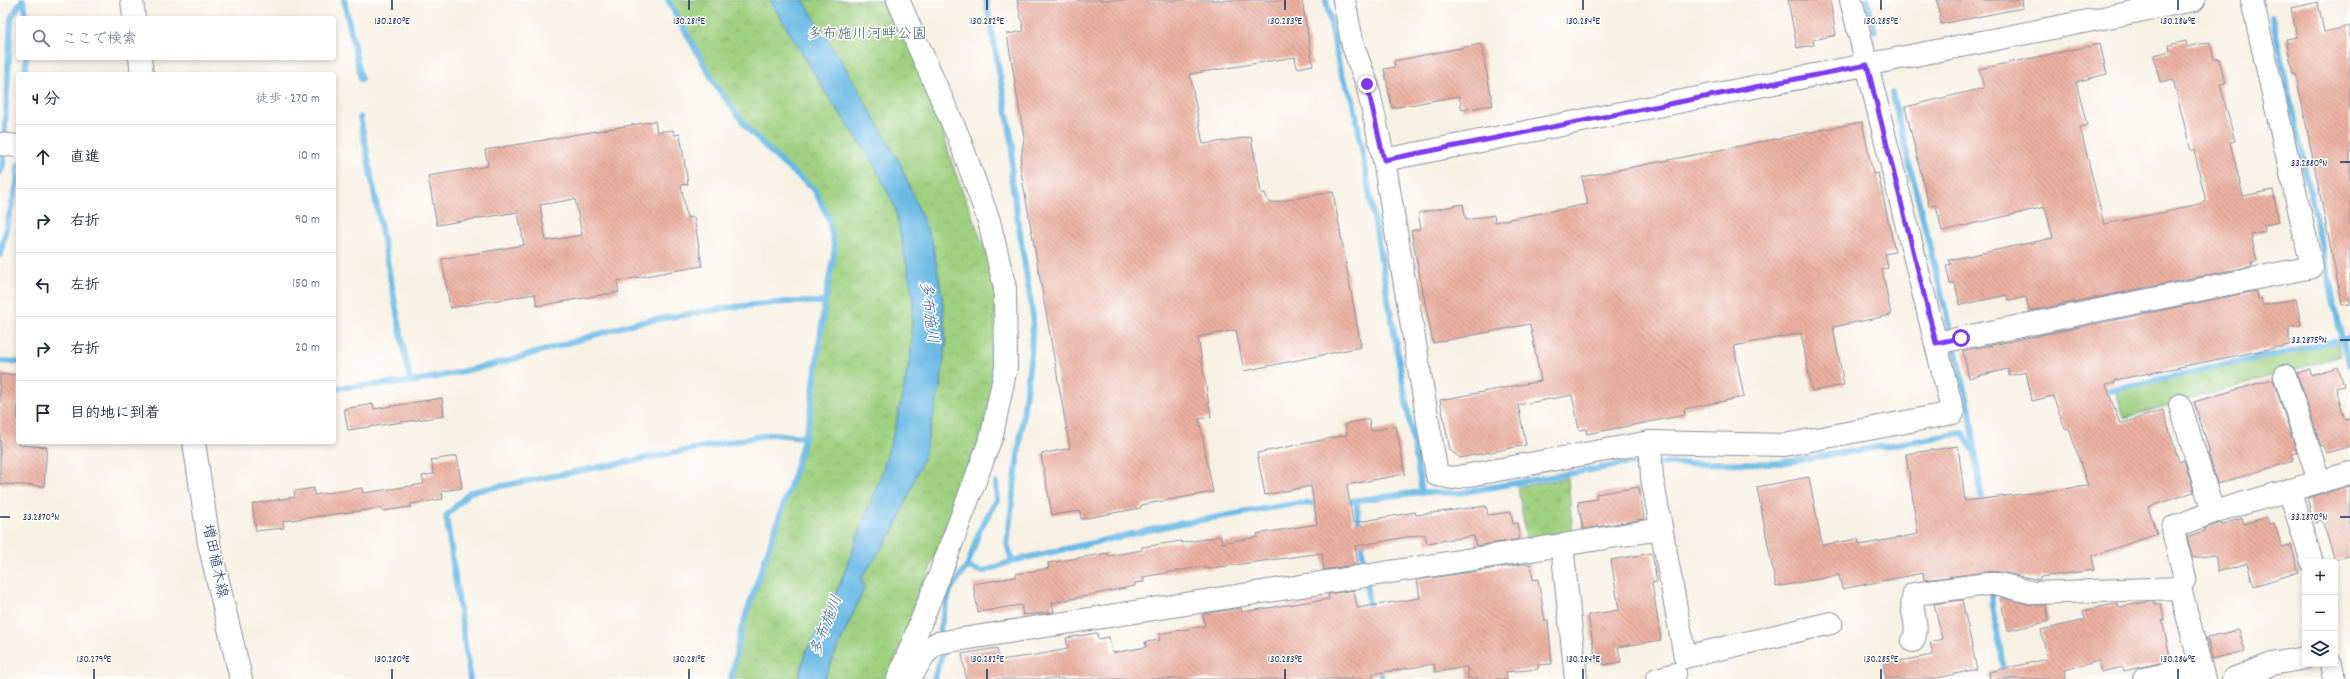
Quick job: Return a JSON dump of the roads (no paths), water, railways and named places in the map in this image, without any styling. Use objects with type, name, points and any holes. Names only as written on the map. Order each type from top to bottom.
[{"type":"street","points":[[132,0],[134,16]]},
{"type":"street","points":[[898,0],[959,138],[989,221],[1005,288],[1006,367],[992,435],[940,574],[898,679]]},
{"type":"street","points":[[1344,0],[1353,46],[1367,84],[1384,160],[1437,475],[1453,478],[1651,448],[1784,445],[1953,413],[1947,341],[1867,65],[1851,0]]},
{"type":"street","points":[[1384,160],[2194,0]]},
{"type":"street","points":[[1947,341],[2312,267],[2252,0]]},
{"type":"street","points":[[140,60],[142,72]]},
{"type":"street","points":[[0,144],[16,146]]},
{"type":"street","points":[[2285,376],[2319,481]]},
{"type":"street","points":[[2180,405],[2214,512]]},
{"type":"street","name":"増田植木線","points":[[194,444],[209,544],[241,679]]},
{"type":"street","points":[[1651,448],[1652,478],[1685,657],[1831,623]]},
{"type":"street","points":[[2144,679],[2202,673],[2180,588],[2185,578],[2172,528],[2214,512],[2350,473]]},
{"type":"street","points":[[2289,490],[2311,559]]},
{"type":"street","points":[[907,679],[913,674],[931,646],[941,643],[1648,531]]},
{"type":"street","points":[[1562,545],[1576,679]]},
{"type":"street","points":[[1913,641],[1917,631],[1911,602],[1914,594],[1993,584],[2034,593],[2180,588]]},
{"type":"street","points":[[2233,679],[2272,664],[2302,659]]},
{"type":"street","points":[[2332,667],[2334,679]]},
{"type":"water","name":"多布施川","points":[[770,0],[803,0],[850,75],[900,163],[932,242],[942,295],[946,343],[940,388],[924,456],[896,527],[861,579],[865,587],[824,679],[798,679],[806,651],[833,602],[883,470],[896,424],[911,355],[913,297],[895,207],[870,157],[828,96]]},
{"type":"waterway","points":[[0,173],[3,164],[11,18],[22,0]]},
{"type":"waterway","points":[[23,0],[27,16]]},
{"type":"waterway","points":[[344,0],[361,79]]},
{"type":"waterway","points":[[668,0],[716,86],[749,130],[783,164],[814,189],[828,217],[835,248],[825,302],[809,421],[795,471],[741,630],[731,679]]},
{"type":"waterway","points":[[986,0],[1013,147],[1011,176],[1033,317],[1031,353],[1007,544],[1012,561],[1172,525],[1294,504],[1321,503]]},
{"type":"waterway","points":[[1326,0],[1340,71],[1353,99],[1422,492]]},
{"type":"waterway","points":[[1867,0],[1875,31]]},
{"type":"waterway","points":[[2272,17],[2342,340],[2350,365]]},
{"type":"waterway","points":[[25,72],[26,60]]},
{"type":"waterway","points":[[1892,93],[1970,410],[1982,505]]},
{"type":"waterway","points":[[360,117],[410,382]]},
{"type":"waterway","points":[[0,255],[16,187]]},
{"type":"waterway","points":[[336,388],[410,382],[446,375],[508,361],[635,323],[732,307],[786,302],[825,302]]},
{"type":"waterway","points":[[2101,392],[2350,338]]},
{"type":"waterway","points":[[0,361],[16,362]]},
{"type":"waterway","points":[[1342,502],[1422,492],[1459,493],[1625,464],[1780,463],[1963,433],[1975,452]]},
{"type":"waterway","points":[[470,679],[446,516],[470,492],[772,434],[805,437]]},
{"type":"waterway","points":[[934,679],[942,654],[940,629],[950,590],[967,567],[980,529],[997,500],[996,483]]},
{"type":"waterway","points":[[1356,501],[1370,613]]},
{"type":"waterway","points":[[967,567],[983,572],[1012,561]]},
{"type":"waterway","points":[[1989,564],[1992,606],[2006,679]]},
{"type":"waterway","points":[[1379,665],[1382,679]]},
{"type":"park label","name":"多布施川河畔公園","points":[[867,35]]}]
